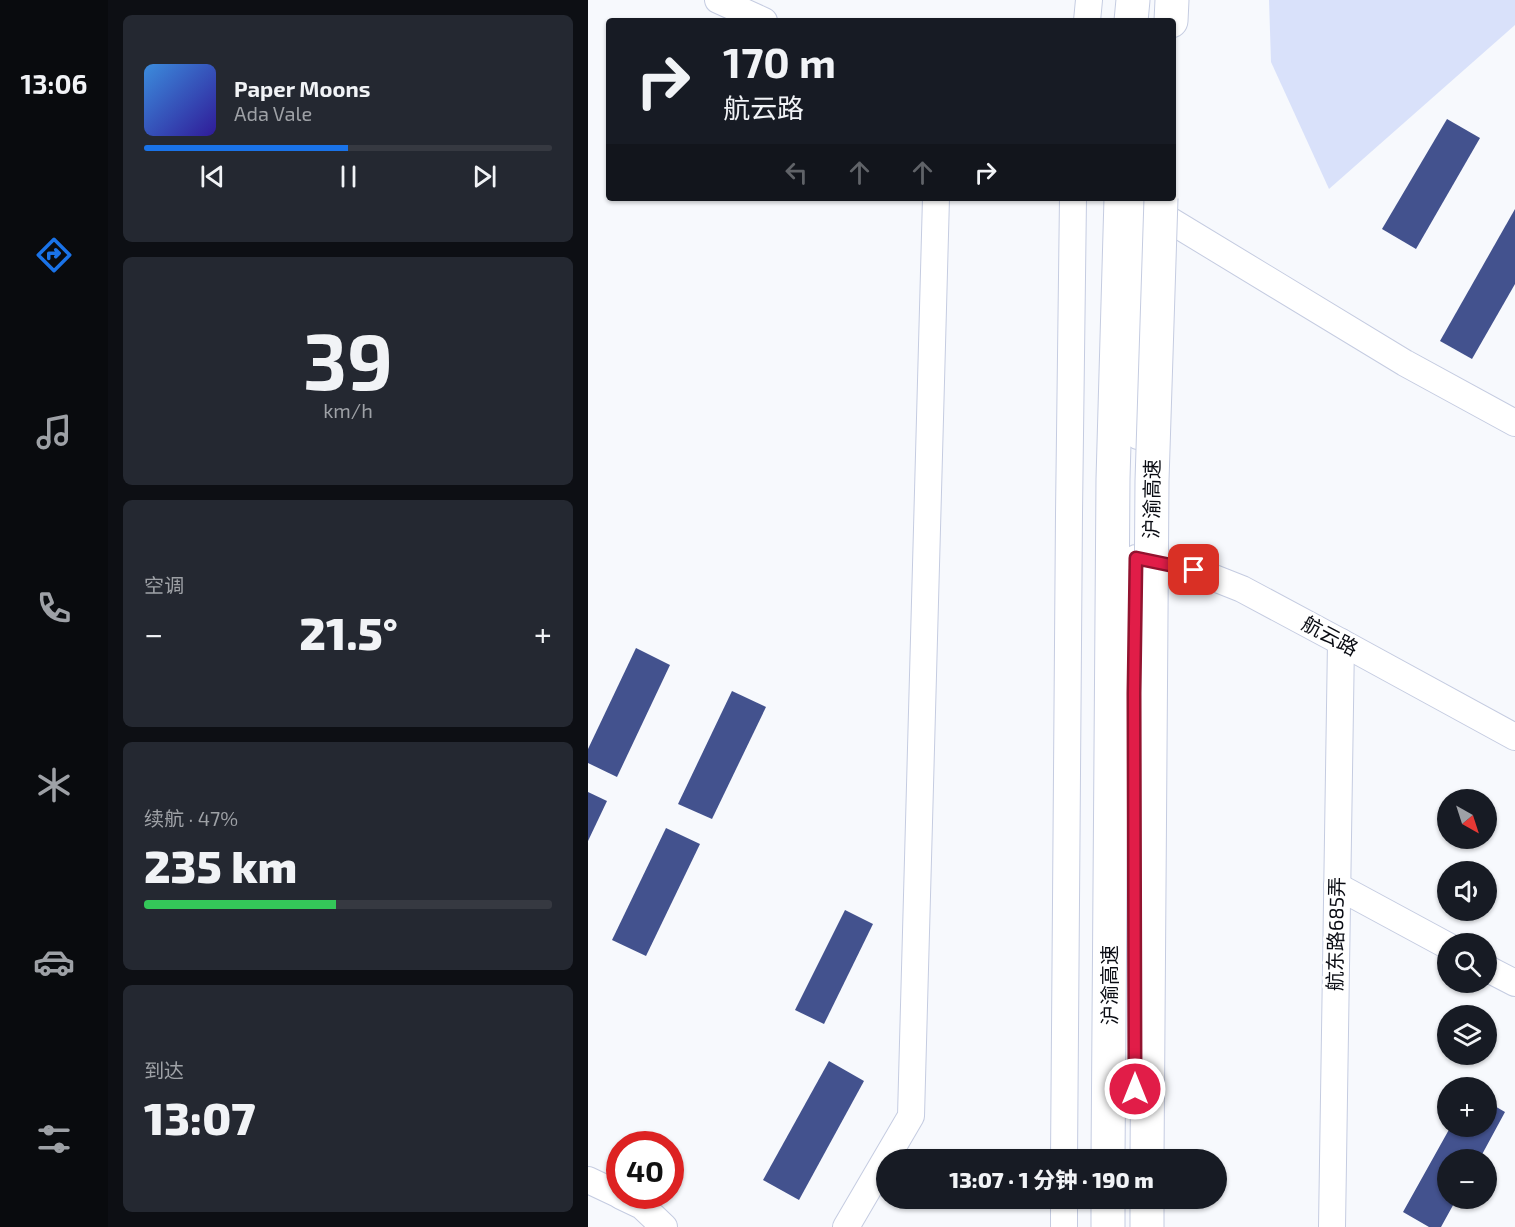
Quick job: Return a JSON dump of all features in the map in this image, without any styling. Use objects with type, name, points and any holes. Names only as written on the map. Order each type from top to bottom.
[{"type":"highway","points":[[1131,18],[1133,0]]},
{"type":"highway","points":[[1171,18],[1172,0]]},
{"type":"highway","name":"沪渝高速","points":[[1108,1149],[1113,479],[1139,201]]},
{"type":"highway","name":"沪渝高速","points":[[1139,201],[1152,481],[1147,1149]]},
{"type":"highway","points":[[1108,1209],[1108,1227]]},
{"type":"highway","points":[[1147,1209],[1147,1227]]},
{"type":"street","points":[[718,0],[757,18]]},
{"type":"street","points":[[1088,18],[1089,0]]},
{"type":"street","points":[[1158,18],[1160,0]]},
{"type":"street","points":[[846,1227],[911,1116],[936,201]]},
{"type":"street","points":[[1064,1149],[1073,201]]},
{"type":"street","points":[[1135,1149],[1134,693],[1139,201]]},
{"type":"street","points":[[1142,201],[1405,363],[1515,423]]},
{"type":"street","name":"航云路","points":[[1136,558],[1194,570],[1242,590],[1515,737]]},
{"type":"street","name":"航东路685弄","points":[[1332,1227],[1341,642]]},
{"type":"street","points":[[1337,886],[1437,940]]},
{"type":"street","points":[[1497,974],[1515,983]]},
{"type":"street","points":[[588,1180],[606,1188]]},
{"type":"street","points":[[645,1209],[664,1227]]},
{"type":"street","points":[[1064,1209],[1064,1227]]},
{"type":"street","points":[[1135,1209],[1135,1227]]},
{"type":"shaded area","points":[[1269,0],[1515,0],[1515,25],[1329,189],[1271,62]]},
{"type":"building","points":[[1447,119],[1480,138],[1416,249],[1382,229]]},
{"type":"building","points":[[1515,209],[1515,284],[1472,359],[1440,341]]},
{"type":"building","points":[[636,648],[670,665],[617,777],[588,763],[588,749]]},
{"type":"building","points":[[732,691],[766,707],[712,819],[678,804]]},
{"type":"building","points":[[588,792],[607,801],[588,841]]},
{"type":"building","points":[[666,828],[700,844],[646,956],[612,940]]},
{"type":"building","points":[[845,910],[873,924],[824,1024],[795,1010]]},
{"type":"building","points":[[829,1061],[864,1081],[799,1200],[763,1180]]},
{"type":"building","points":[[1497,1107],[1505,1112],[1497,1127]]},
{"type":"building","points":[[1445,1137],[1491,1137],[1485,1149],[1438,1149]]},
{"type":"building","points":[[1437,1151],[1437,1209],[1451,1209],[1441,1227],[1429,1227],[1403,1212]]},
{"type":"route","points":[[1135,1089],[1136,558],[1194,570]]}]
